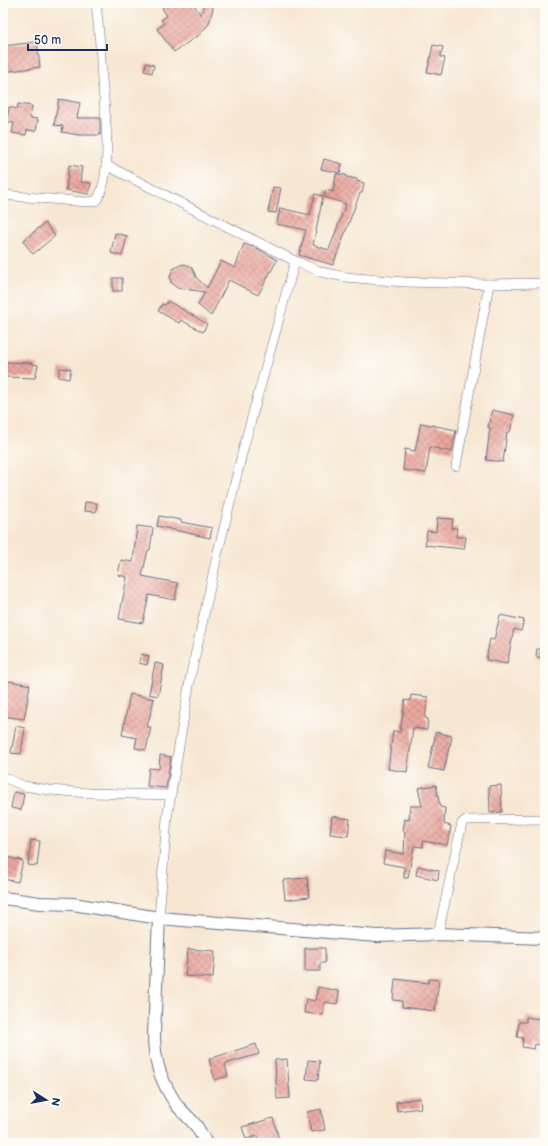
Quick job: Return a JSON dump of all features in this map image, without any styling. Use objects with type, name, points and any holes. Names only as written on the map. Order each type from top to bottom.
[{"type":"street","points":[[3,195],[86,202],[96,201],[101,195],[105,177],[107,139],[96,3]]},
{"type":"street","points":[[106,165],[296,261],[321,272],[404,282],[489,284],[545,283]]},
{"type":"street","points":[[206,1143],[196,1127],[177,1105],[166,1086],[158,1069],[154,1051],[159,918],[168,818],[191,674],[217,556],[244,446],[296,261]]},
{"type":"street","points":[[456,466],[489,284]]},
{"type":"street","points":[[3,777],[24,786],[49,790],[90,793],[171,795]]},
{"type":"street","points":[[438,934],[463,821],[545,819]]},
{"type":"street","points":[[3,898],[40,903],[73,904],[159,918],[378,936],[438,934],[545,938]]},
{"type":"building","points":[[169,3],[193,3],[201,15],[204,3],[214,4],[209,24],[197,37],[174,52],[157,29],[164,24],[161,20],[167,16],[162,8]]},
{"type":"building","points":[[37,42],[40,67],[3,72],[3,46]]},
{"type":"building","points":[[433,45],[443,47],[440,57],[445,58],[441,75],[427,72]]},
{"type":"building","points":[[146,63],[154,65],[152,73],[144,71]]},
{"type":"building","points":[[59,99],[80,103],[77,118],[100,118],[100,135],[79,135],[62,132],[63,126],[54,125]]},
{"type":"building","points":[[18,104],[32,106],[30,118],[38,119],[36,131],[27,130],[26,135],[12,133],[14,123],[7,122],[9,107],[17,109]]},
{"type":"building","points":[[324,159],[342,164],[340,173],[321,169]]},
{"type":"building","points":[[69,165],[82,167],[80,182],[91,183],[89,194],[66,190]]},
{"type":"building","points":[[336,174],[346,175],[346,177],[357,179],[357,181],[364,183],[362,193],[360,193],[333,265],[299,255],[306,230],[277,224],[280,208],[310,215],[315,194],[323,196],[313,245],[329,250],[346,204],[324,197],[326,190],[333,192]]},
{"type":"building","points":[[273,187],[281,188],[276,213],[268,212]]},
{"type":"building","points":[[45,223],[55,236],[33,254],[23,241]]},
{"type":"building","points":[[115,233],[127,236],[122,256],[111,253]]},
{"type":"building","points":[[244,244],[259,249],[277,260],[258,295],[229,280],[211,316],[198,305],[205,292],[177,288],[171,282],[170,277],[173,269],[185,264],[192,268],[196,277],[207,288],[221,261],[235,268]]},
{"type":"building","points":[[113,278],[122,278],[122,291],[113,291]]},
{"type":"building","points":[[168,301],[207,324],[203,332],[181,320],[179,323],[158,311],[162,304],[165,305]]},
{"type":"building","points":[[6,362],[30,363],[38,365],[35,378],[5,377]]},
{"type":"building","points":[[60,368],[71,369],[69,379],[58,377]]},
{"type":"building","points":[[492,410],[514,415],[510,432],[507,432],[503,462],[486,460],[490,428],[488,427]]},
{"type":"building","points":[[421,423],[456,430],[452,452],[430,447],[426,473],[403,470],[405,449],[415,451]]},
{"type":"building","points":[[85,502],[97,503],[96,512],[84,511]]},
{"type":"building","points":[[159,516],[212,528],[210,538],[157,526]]},
{"type":"building","points":[[437,518],[453,519],[452,528],[457,528],[456,537],[466,537],[464,549],[425,545],[427,531],[436,532]]},
{"type":"building","points":[[137,526],[153,528],[150,550],[148,550],[142,576],[178,583],[175,600],[149,595],[143,623],[119,619],[127,577],[118,575],[121,560],[133,562]]},
{"type":"building","points":[[500,615],[524,620],[521,631],[514,629],[507,664],[486,660],[490,639],[494,640]]},
{"type":"building","points":[[537,649],[545,649],[545,658],[536,657]]},
{"type":"building","points":[[141,654],[149,656],[147,665],[139,663]]},
{"type":"building","points":[[155,663],[164,665],[158,696],[149,694]]},
{"type":"building","points":[[9,681],[30,685],[24,719],[3,716],[3,691],[7,692]]},
{"type":"building","points":[[130,694],[154,699],[147,727],[151,727],[146,750],[135,748],[137,738],[122,735]]},
{"type":"building","points":[[411,695],[428,697],[425,718],[428,719],[427,730],[413,728],[407,772],[388,769],[393,731],[400,732],[405,700],[410,701]]},
{"type":"building","points":[[16,726],[25,728],[21,754],[11,753]]},
{"type":"building","points":[[436,732],[452,736],[444,771],[428,768]]},
{"type":"building","points":[[160,755],[171,757],[166,788],[147,786],[149,768],[159,769]]},
{"type":"building","points":[[436,785],[440,807],[445,808],[444,824],[451,826],[447,845],[423,841],[423,847],[414,846],[408,878],[404,878],[404,867],[383,863],[385,851],[404,854],[405,831],[403,831],[405,819],[409,820],[410,806],[422,806],[418,788]]},
{"type":"building","points":[[501,785],[502,812],[490,813],[489,786]]},
{"type":"building","points":[[14,792],[24,794],[21,810],[11,808]]},
{"type":"building","points":[[332,816],[350,819],[348,836],[330,834]]},
{"type":"building","points":[[31,840],[40,841],[37,866],[28,865]]},
{"type":"building","points":[[3,856],[23,861],[18,882],[3,879]]},
{"type":"building","points":[[418,866],[439,871],[438,880],[416,875]]},
{"type":"building","points":[[307,878],[309,897],[285,900],[283,880]]},
{"type":"building","points":[[305,948],[325,948],[325,963],[320,963],[320,971],[305,971]]},
{"type":"building","points":[[188,949],[215,951],[213,978],[185,976]]},
{"type":"building","points":[[395,979],[428,983],[429,979],[439,980],[435,1011],[402,1007],[402,1001],[393,1000]]},
{"type":"building","points":[[318,987],[339,991],[337,1004],[325,1002],[323,1015],[304,1013],[306,999],[315,1001]]},
{"type":"building","points":[[526,1017],[545,1020],[542,1045],[535,1044],[534,1049],[522,1047],[523,1038],[517,1037],[519,1022],[526,1022]]},
{"type":"building","points":[[256,1044],[259,1054],[225,1064],[228,1076],[215,1080],[209,1059]]},
{"type":"building","points":[[287,1059],[290,1098],[277,1099],[275,1060]]},
{"type":"building","points":[[308,1060],[320,1061],[318,1080],[306,1079]]},
{"type":"building","points":[[420,1098],[421,1108],[397,1111],[396,1102]]},
{"type":"building","points":[[321,1109],[325,1130],[311,1132],[307,1112]]},
{"type":"building","points":[[273,1118],[280,1143],[260,1143],[258,1136],[246,1139],[242,1127]]}]
